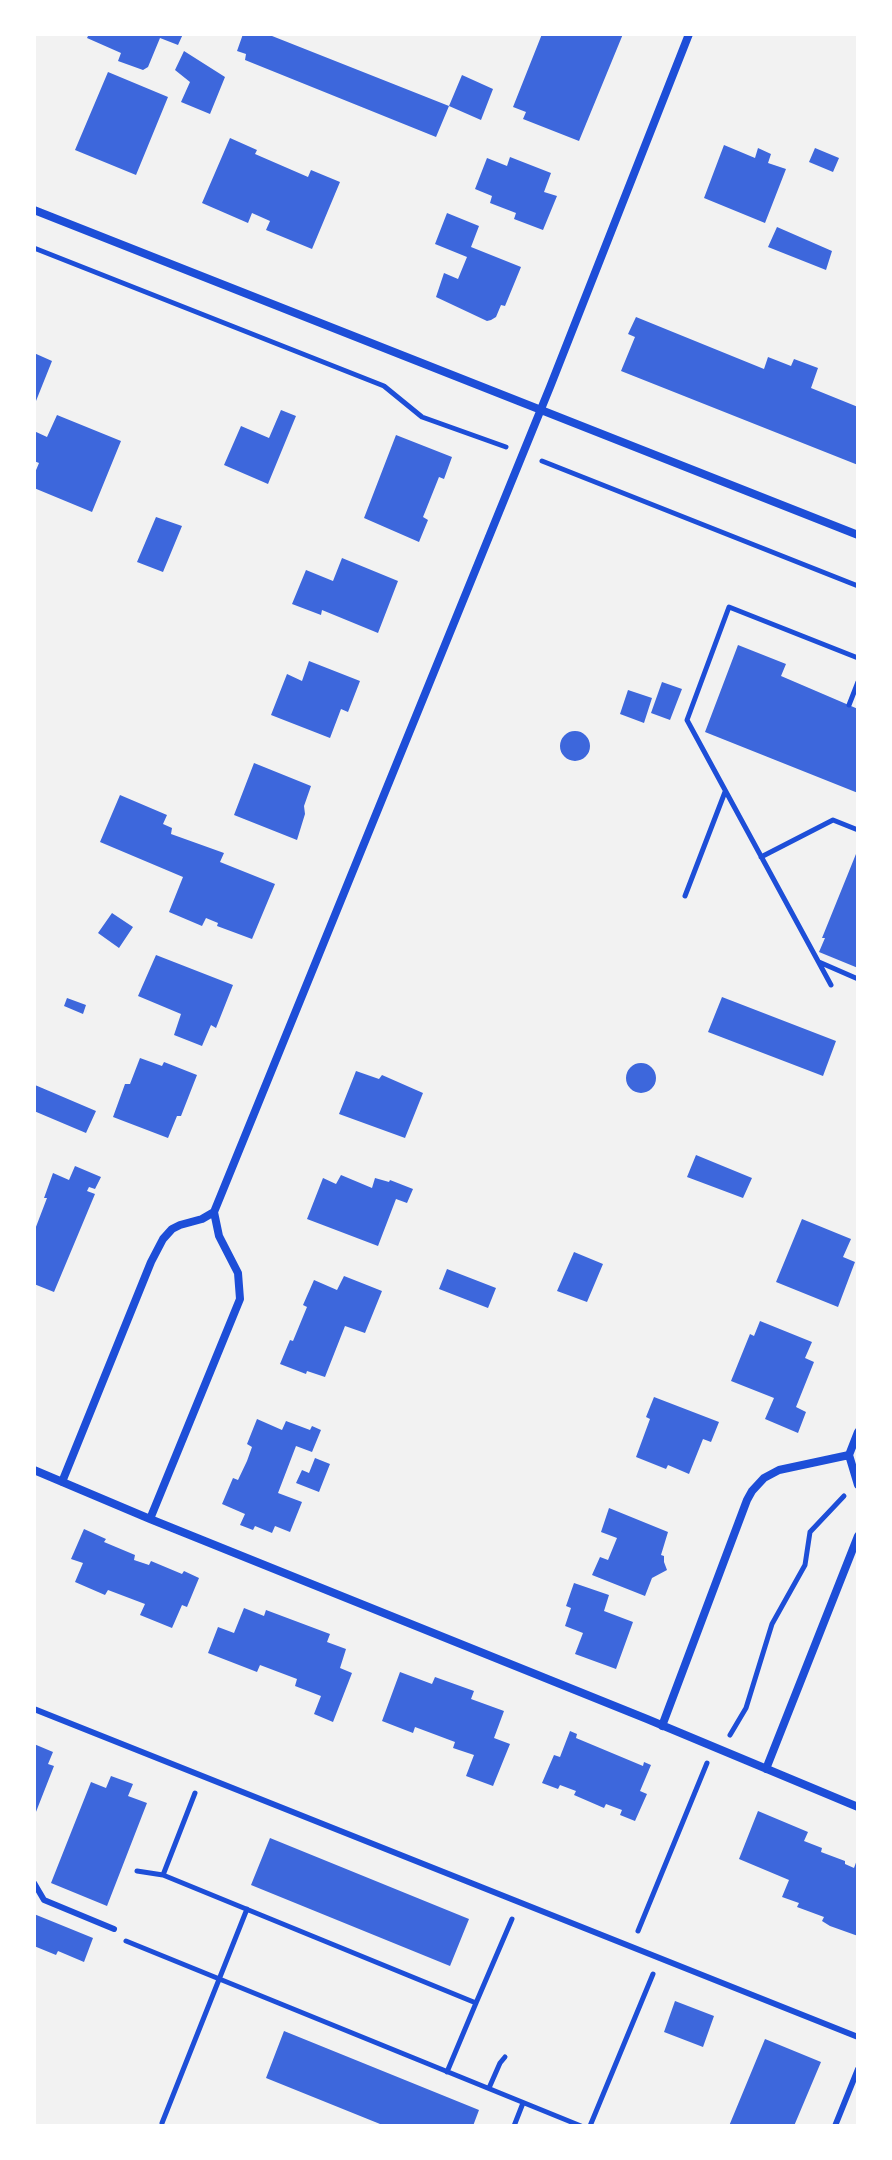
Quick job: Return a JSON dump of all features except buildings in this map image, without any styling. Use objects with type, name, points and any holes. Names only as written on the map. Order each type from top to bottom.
[{"type":"street","points":[[150,1519],[240,1299],[238,1273],[219,1236],[214,1212],[541,410],[689,34]]},
{"type":"street","points":[[34,210],[858,535]]},
{"type":"street","points":[[62,1482],[163,1239],[172,1229],[214,1212]]},
{"type":"street","points":[[858,1432],[849,1455],[858,1484]]},
{"type":"street","points":[[662,1726],[752,1491],[764,1478],[779,1470],[849,1455]]},
{"type":"street","points":[[34,1470],[858,1807]]},
{"type":"street","points":[[766,1769],[858,1536]]},
{"type":"lane","points":[[34,1709],[858,2037]]},
{"type":"lane","points":[[34,1883],[44,1900],[114,1929]]},
{"type":"lane","points":[[835,2126],[858,2069]]},
{"type":"path","points":[[34,248],[384,386],[422,417],[510,449]]},
{"type":"path","points":[[539,460],[858,586]]},
{"type":"path","points":[[831,985],[687,720],[729,607],[858,658]]},
{"type":"path","points":[[849,705],[858,682]]},
{"type":"path","points":[[685,896],[726,791]]},
{"type":"path","points":[[761,857],[833,820],[858,830]]},
{"type":"path","points":[[818,961],[858,979]]},
{"type":"path","points":[[633,1947],[713,1748],[727,1741],[746,1708],[772,1624],[805,1565],[810,1532],[858,1484]]},
{"type":"path","points":[[163,1875],[201,1777]]},
{"type":"path","points":[[137,1871],[163,1875],[476,2003]]},
{"type":"path","points":[[447,2072],[519,1903]]},
{"type":"path","points":[[162,2123],[247,1909]]},
{"type":"path","points":[[114,1929],[129,1944],[581,2126]]},
{"type":"path","points":[[590,2126],[659,1958]]},
{"type":"path","points":[[488,2088],[505,2057]]},
{"type":"path","points":[[514,2126],[523,2103]]}]
